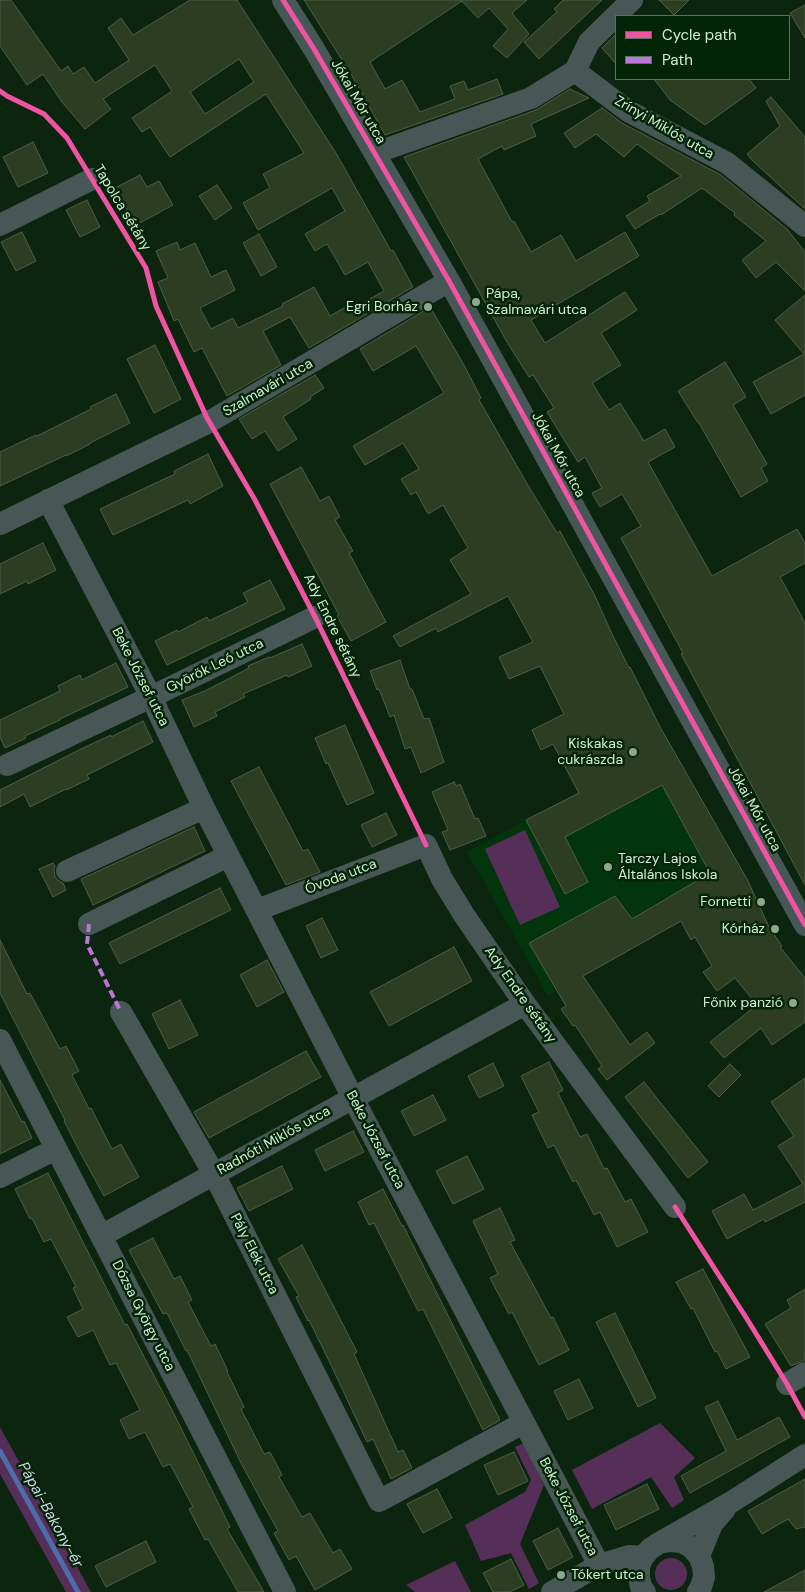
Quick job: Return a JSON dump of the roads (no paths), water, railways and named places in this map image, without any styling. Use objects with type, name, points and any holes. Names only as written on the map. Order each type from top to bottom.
[{"type":"street","name":"Jókai Mór utca","points":[[283,0],[314,49],[449,281],[805,925]]},
{"type":"street","points":[[617,15],[632,0]]},
{"type":"street","points":[[375,153],[531,98],[575,71],[589,42],[615,17]]},
{"type":"street","name":"Zrínyi Miklós utca","points":[[575,71],[628,112],[727,164],[805,226]]},
{"type":"street","points":[[0,225],[92,179]]},
{"type":"street","name":"Szalmavári utca","points":[[0,524],[209,422],[449,281]]},
{"type":"street","name":"Beke József utca","points":[[48,500],[151,697],[228,856],[353,1098],[598,1564]]},
{"type":"street","name":"Györök Leó utca","points":[[7,765],[315,617]]},
{"type":"street","points":[[67,871],[204,808]]},
{"type":"street","name":"Óvoda utca","points":[[257,910],[426,845]]},
{"type":"street","name":"Ady Endre sétány","points":[[426,845],[442,879],[464,915],[525,1004],[675,1207]]},
{"type":"street","points":[[88,924],[228,856]]},
{"type":"street","name":"Radnóti Miklós utca","points":[[102,1236],[525,1004]]},
{"type":"street","name":"Pály Elek utca","points":[[121,1012],[214,1174],[379,1501],[523,1423]]},
{"type":"street","name":"Dózsa György utca","points":[[0,1040],[285,1592]]},
{"type":"street","points":[[0,1177],[56,1149]]},
{"type":"street","points":[[645,1592],[639,1577],[639,1566],[651,1550],[805,1455]]},
{"type":"street","points":[[699,1556],[712,1524],[733,1501]]},
{"type":"street","points":[[552,1592],[598,1564],[651,1550],[670,1541],[681,1542],[691,1547],[699,1556],[703,1566],[704,1577],[698,1592]]},
{"type":"waterway","name":"Pápai-Bakony-ér","points":[[0,1451],[78,1592]]},
{"type":"place","name":"Pápa, Szalmavári utca","points":[[476,302]]},
{"type":"place","name":"Egri Borház","points":[[428,307]]},
{"type":"place","name":"Kiskakas cukrászda","points":[[633,752]]},
{"type":"place","name":"Tarczy Lajos Általános Iskola","points":[[608,867]]},
{"type":"place","name":"Fornetti","points":[[761,902]]},
{"type":"place","name":"Kórház","points":[[775,929]]},
{"type":"place","name":"Főnix panzió","points":[[793,1003]]},
{"type":"place","name":"Tókert utca","points":[[561,1575]]}]
